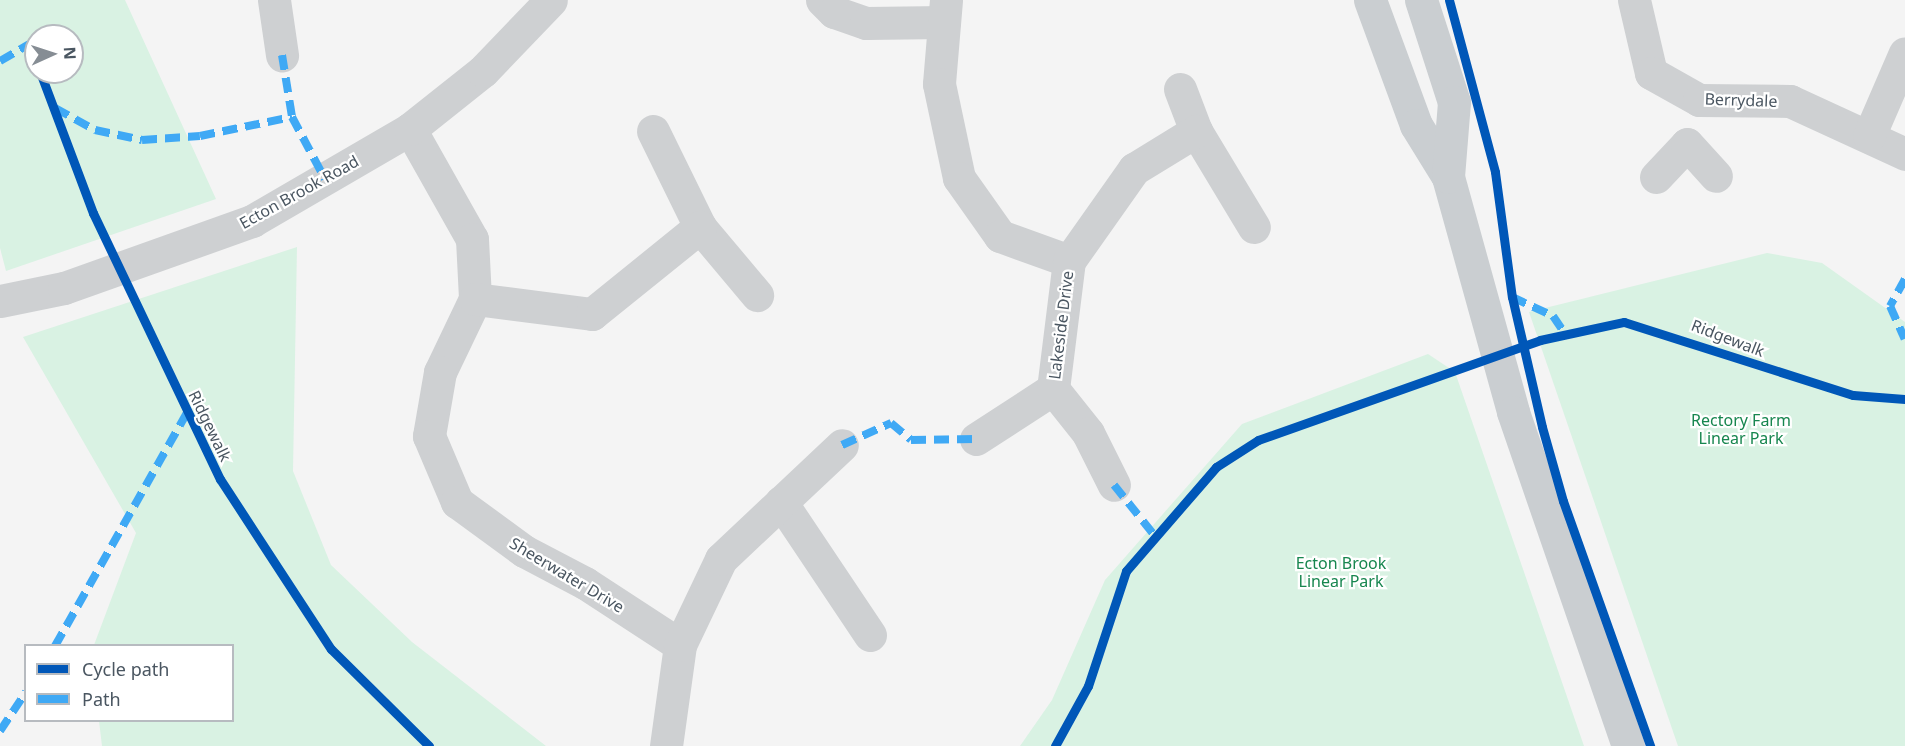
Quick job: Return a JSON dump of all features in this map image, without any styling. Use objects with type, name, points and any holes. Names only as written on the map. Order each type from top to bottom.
[{"type":"main road","points":[[1370,0],[1416,125],[1448,177],[1513,412],[1628,746]]},
{"type":"main road","points":[[1421,0],[1454,102],[1448,177]]},
{"type":"street","points":[[274,0],[282,55]]},
{"type":"street","name":"Ecton Brook Road","points":[[0,301],[64,288],[161,256],[252,221],[410,129],[483,71],[551,0]]},
{"type":"street","points":[[822,0],[834,12],[866,23],[945,11]]},
{"type":"street","name":"Berrydale","points":[[1634,0],[1651,73],[1699,100],[1790,101],[1905,154]]},
{"type":"street","name":"Lakeside Drive","points":[[945,11],[939,84],[959,178],[1000,236],[1069,261]]},
{"type":"street","points":[[1869,136],[1905,52]]},
{"type":"street","points":[[1180,89],[1196,131],[1254,226]]},
{"type":"street","points":[[1656,177],[1687,144],[1699,100]]},
{"type":"street","name":"Sheerwater Drive","points":[[410,129],[472,239],[475,299],[440,372],[429,436],[457,502],[524,551],[585,583],[680,645]]},
{"type":"street","points":[[653,131],[700,227],[757,295]]},
{"type":"street","name":"Lakeside Drive","points":[[1114,485],[1088,433],[1053,389],[1069,261],[1134,169],[1196,131]]},
{"type":"street","points":[[1687,144],[1716,176]]},
{"type":"street","points":[[475,299],[592,314],[700,227]]},
{"type":"street","name":"Lakeside Drive","points":[[976,439],[1053,389]]},
{"type":"street","points":[[666,746],[680,645],[721,559],[842,445]]},
{"type":"street","points":[[782,502],[870,635]]},
{"type":"green space","points":[[0,0],[125,0],[216,199],[6,271],[0,248]]},
{"type":"green space","points":[[297,247],[293,471],[331,565],[412,642],[546,746],[102,746],[99,722],[234,722],[234,644],[94,644],[136,533],[23,337]]},
{"type":"green space","name":"Rectory Farm Linear Park","points":[[1767,253],[1822,263],[1905,322],[1905,746],[1678,746],[1529,312]]},
{"type":"green space","name":"Ecton Brook Linear Park","points":[[1428,354],[1455,372],[1584,746],[1020,746],[1052,700],[1105,580],[1242,424]]},
{"type":"marked path","points":[[0,61],[24,47]]},
{"type":"marked path","points":[[282,55],[292,117],[325,179]]},
{"type":"marked path","points":[[55,108],[95,130],[142,140],[200,136],[292,117]]},
{"type":"marked path","points":[[1905,279],[1890,306],[1905,339]]},
{"type":"marked path","points":[[1512,297],[1553,316],[1566,335]]},
{"type":"marked path","points":[[56,644],[187,413]]},
{"type":"marked path","points":[[842,445],[891,423],[911,440],[976,439]]},
{"type":"marked path","points":[[1114,485],[1155,536]]},
{"type":"marked path","points":[[0,731],[24,695]]},
{"type":"cycle path","points":[[1449,0],[1495,172],[1512,297],[1542,427],[1563,501],[1650,746]]},
{"type":"cycle path","name":"Ridgewalk","points":[[45,84],[93,213],[220,479],[331,649],[429,746]]},
{"type":"cycle path","name":"Ridgewalk","points":[[1055,746],[1088,686],[1126,571],[1216,467],[1258,440],[1540,340],[1624,322],[1853,395],[1905,399]]}]
